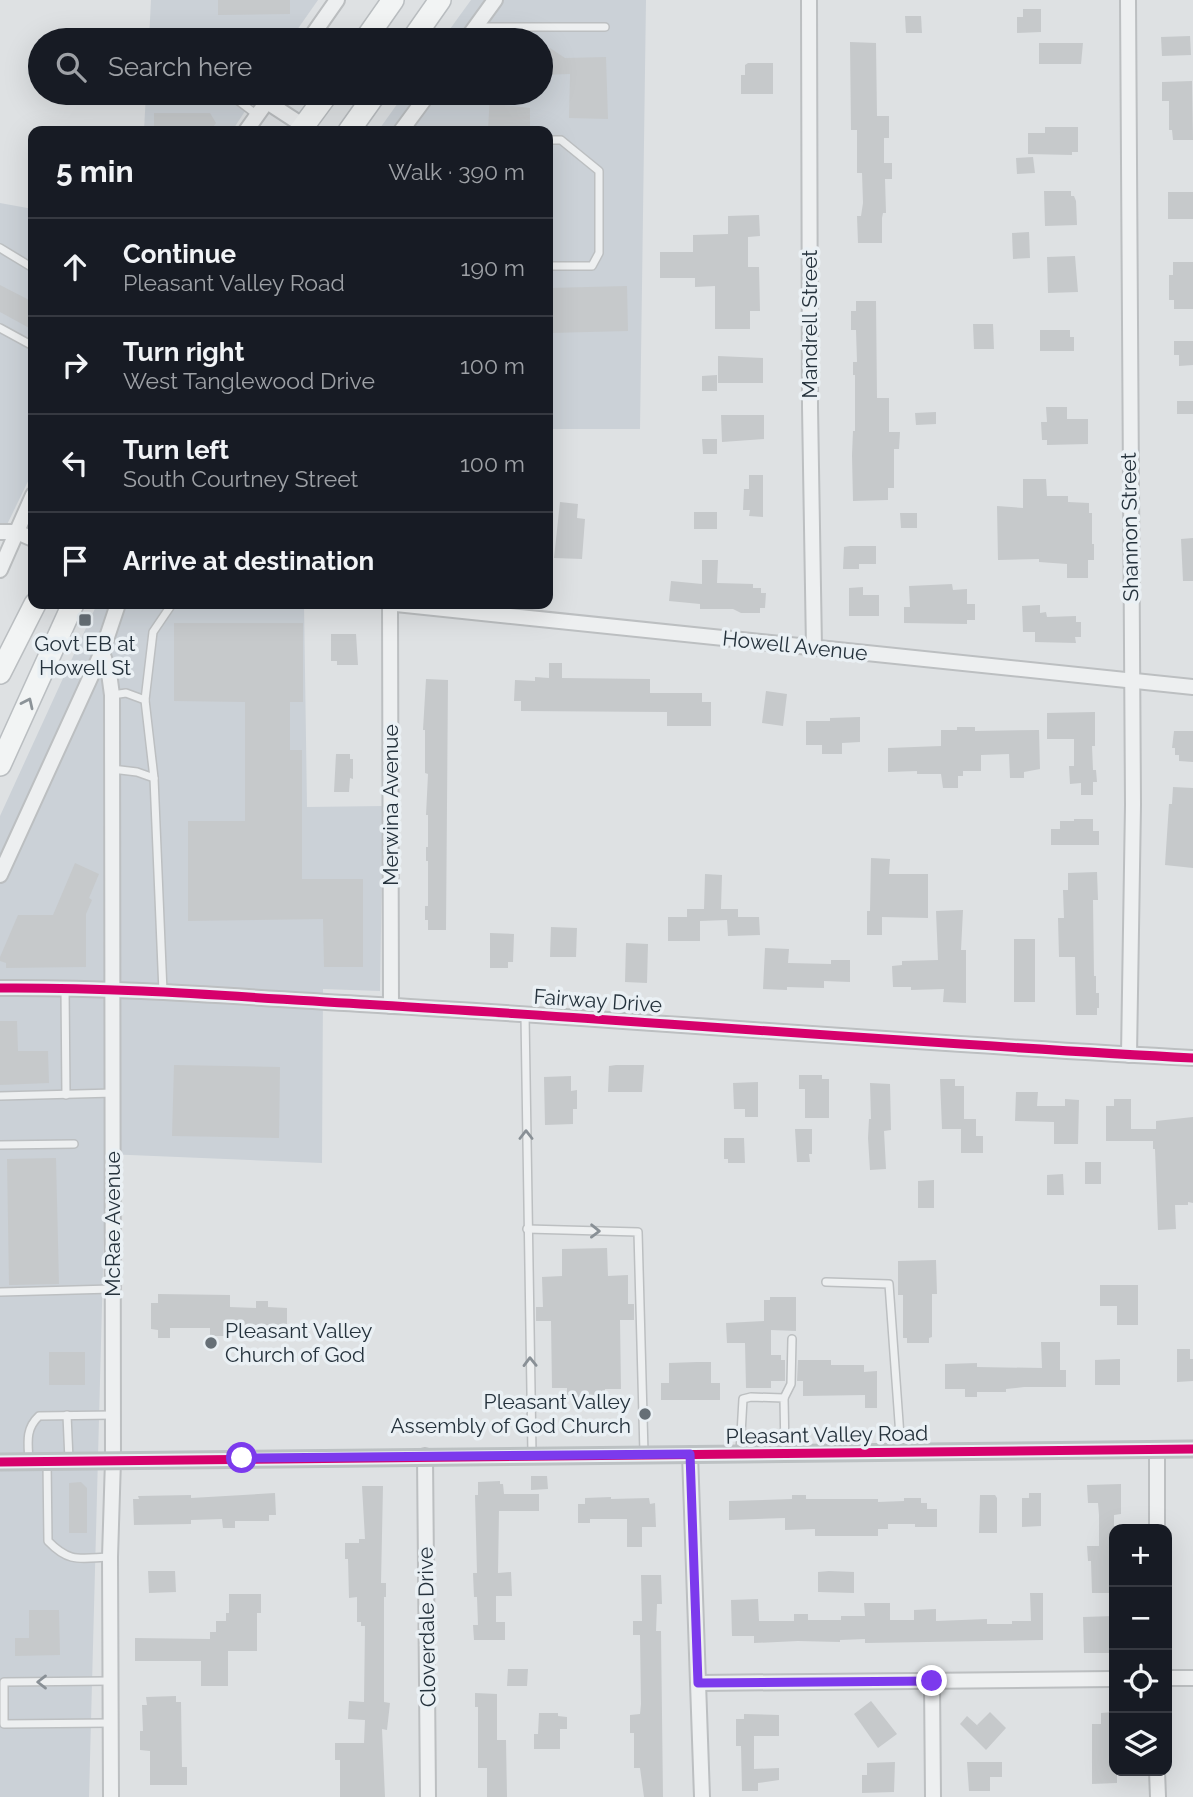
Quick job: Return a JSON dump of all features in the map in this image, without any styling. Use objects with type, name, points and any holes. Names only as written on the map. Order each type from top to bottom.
[{"type":"main road","points":[[373,28],[393,0]]},
{"type":"main road","points":[[420,28],[440,0]]},
{"type":"main road","points":[[307,126],[321,105]]},
{"type":"main road","points":[[353,126],[367,105]]},
{"type":"main road","points":[[0,673],[32,609]]},
{"type":"main road","points":[[0,765],[72,609]]},
{"type":"street","points":[[316,28],[337,0]]},
{"type":"street","points":[[475,27],[495,0]]},
{"type":"street","name":"Mandrell Street","points":[[809,0],[814,648]]},
{"type":"street","name":"Shannon Street","points":[[1128,0],[1133,805],[1129,1055]]},
{"type":"street","points":[[250,126],[265,105]]},
{"type":"street","points":[[278,105],[301,126]]},
{"type":"street","points":[[408,126],[421,105]]},
{"type":"street","points":[[0,570],[28,507]]},
{"type":"street","points":[[0,533],[17,533],[28,537]]},
{"type":"street","points":[[0,875],[102,652],[116,609]]},
{"type":"street","name":"Merwina Avenue","points":[[390,609],[391,1006]]},
{"type":"street","name":"Howell Avenue","points":[[444,609],[1193,687]]},
{"type":"street","name":"McRae Avenue","points":[[102,652],[112,695],[114,1093],[111,1797]]},
{"type":"street","name":"Fairway Drive","points":[[0,988],[163,992],[525,1014],[1012,1049],[1193,1058]]},
{"type":"street","points":[[1157,1449],[1157,1524]]},
{"type":"street","name":"Pleasant Valley Road","points":[[0,1462],[1193,1449]]},
{"type":"street","points":[[690,1454],[702,1797]]},
{"type":"street","name":"Cloverdale Drive","points":[[425,1456],[428,1797]]},
{"type":"street","points":[[1172,1678],[1193,1678]]},
{"type":"street","points":[[698,1683],[1109,1679]]},
{"type":"street","points":[[932,1681],[933,1797]]},
{"type":"street","points":[[1157,1776],[1158,1797]]},
{"type":"lane","points":[[475,27],[605,27]]},
{"type":"lane","points":[[244,105],[258,115]]},
{"type":"lane","points":[[553,140],[561,140],[598,171],[600,253],[592,266],[553,266]]},
{"type":"lane","points":[[0,248],[28,265]]},
{"type":"lane","points":[[0,328],[28,343]]},
{"type":"lane","points":[[163,992],[154,778],[145,700],[153,632],[169,609]]},
{"type":"lane","points":[[112,695],[126,693],[145,700]]},
{"type":"lane","points":[[112,769],[137,772],[154,778]]},
{"type":"lane","points":[[65,988],[66,1094]]},
{"type":"lane","points":[[525,1014],[532,1455]]},
{"type":"lane","points":[[0,1096],[114,1093]]},
{"type":"lane","points":[[0,1145],[74,1143]]},
{"type":"lane","points":[[527,1229],[638,1232],[644,1454]]},
{"type":"lane","points":[[826,1282],[889,1284],[901,1451]]},
{"type":"lane","points":[[0,1292],[113,1289]]},
{"type":"lane","points":[[785,1452],[784,1398],[791,1384],[792,1339]]},
{"type":"lane","points":[[740,1453],[743,1399],[784,1398]]},
{"type":"lane","points":[[67,1415],[69,1461]]},
{"type":"lane","points":[[110,1557],[74,1559],[61,1555],[48,1541],[38,1461],[28,1432],[39,1416],[113,1415]]},
{"type":"lane","points":[[111,1681],[4,1682],[4,1724],[111,1723]]},
{"type":"shaded area","points":[[151,0],[318,0],[298,28],[150,28]]},
{"type":"shaded area","points":[[471,0],[646,0],[640,429],[553,429],[553,126],[382,126],[396,105],[553,105],[553,28],[451,28]]},
{"type":"shaded area","points":[[145,105],[249,105],[235,126],[144,126]]},
{"type":"shaded area","points":[[0,203],[28,208],[28,481],[0,539]]},
{"type":"shaded area","points":[[95,609],[304,609],[307,807],[383,806],[380,991],[323,989],[322,1163],[106,1154],[89,1797],[0,1797],[0,816]]},
{"type":"building","points":[[218,0],[290,0],[290,14],[218,15]]},
{"type":"building","points":[[1023,9],[1041,9],[1041,32],[1017,33],[1017,17],[1023,17]]},
{"type":"building","points":[[905,16],[921,16],[922,33],[906,33]]},
{"type":"building","points":[[1190,36],[1191,55],[1162,56],[1161,37]]},
{"type":"building","points":[[850,42],[876,43],[877,116],[889,116],[889,138],[884,138],[884,163],[892,163],[892,179],[885,179],[886,213],[883,213],[882,218],[882,243],[858,243],[857,216],[861,216],[863,203],[862,173],[857,173],[857,130],[851,130]]},
{"type":"building","points":[[1039,43],[1083,43],[1081,64],[1039,64]]},
{"type":"building","points":[[553,50],[565,58],[606,57],[608,119],[569,118],[570,74],[553,75]]},
{"type":"building","points":[[773,63],[773,94],[741,94],[741,75],[745,75],[745,65]]},
{"type":"building","points":[[1192,81],[1193,140],[1173,140],[1172,130],[1169,130],[1169,101],[1162,101],[1162,82]]},
{"type":"building","points":[[489,105],[530,108],[530,126],[488,126]]},
{"type":"building","points":[[154,113],[210,113],[216,123],[214,126],[154,126]]},
{"type":"building","points":[[1045,127],[1078,127],[1078,152],[1072,152],[1072,155],[1028,154],[1028,133],[1045,133]]},
{"type":"building","points":[[1033,157],[1035,173],[1017,174],[1016,158]]},
{"type":"building","points":[[1044,191],[1071,191],[1071,196],[1074,196],[1076,201],[1077,225],[1045,226]]},
{"type":"building","points":[[1168,192],[1193,192],[1193,219],[1168,219]]},
{"type":"building","points":[[759,215],[760,236],[748,237],[748,267],[759,267],[760,311],[750,311],[750,329],[715,329],[715,286],[695,287],[695,278],[660,278],[660,252],[693,252],[693,235],[728,234],[728,216]]},
{"type":"building","points":[[1029,232],[1030,258],[1013,259],[1012,233]]},
{"type":"building","points":[[1075,256],[1078,292],[1048,293],[1047,257]]},
{"type":"building","points":[[1173,262],[1193,262],[1193,309],[1174,309],[1174,300],[1169,300],[1169,275],[1173,275]]},
{"type":"building","points":[[0,285],[28,299],[28,327],[0,312]]},
{"type":"building","points":[[627,286],[628,331],[553,333],[553,288]]},
{"type":"building","points":[[856,301],[876,301],[877,398],[889,398],[889,432],[900,432],[899,449],[894,449],[894,488],[888,488],[888,500],[853,501],[853,362],[857,362],[856,330],[851,330],[851,311],[856,311]]},
{"type":"building","points":[[973,324],[993,324],[994,349],[974,349]]},
{"type":"building","points":[[1040,330],[1070,330],[1070,337],[1074,337],[1074,351],[1040,351]]},
{"type":"building","points":[[1174,341],[1193,341],[1193,365],[1179,366],[1179,355],[1174,355]]},
{"type":"building","points":[[718,356],[763,358],[763,383],[718,383]]},
{"type":"building","points":[[717,375],[717,391],[702,391],[702,376]]},
{"type":"building","points":[[1177,401],[1193,401],[1193,414],[1177,414]]},
{"type":"building","points":[[1046,407],[1067,407],[1067,419],[1088,419],[1088,444],[1047,445],[1047,440],[1042,440],[1041,422],[1047,422]]},
{"type":"building","points":[[936,412],[936,424],[916,425],[915,413]]},
{"type":"building","points":[[721,415],[764,415],[764,439],[722,442]]},
{"type":"building","points":[[702,439],[717,439],[717,454],[703,454]]},
{"type":"building","points":[[749,475],[763,475],[763,517],[749,516],[750,510],[743,510],[744,489],[749,489]]},
{"type":"building","points":[[1023,479],[1046,479],[1047,496],[1068,496],[1068,502],[1089,503],[1089,513],[1092,513],[1094,560],[1088,560],[1088,578],[1067,578],[1067,564],[1039,562],[1039,559],[998,560],[997,506],[1023,508]]},
{"type":"building","points":[[560,502],[578,504],[577,518],[585,519],[582,559],[554,558]]},
{"type":"building","points":[[694,512],[717,512],[717,529],[694,529]]},
{"type":"building","points":[[900,513],[917,513],[917,528],[901,528]]},
{"type":"building","points":[[1193,538],[1193,581],[1183,581],[1181,539]]},
{"type":"building","points":[[876,546],[876,564],[859,564],[859,569],[843,569],[844,547]]},
{"type":"building","points":[[702,560],[718,560],[717,583],[753,584],[753,588],[761,588],[761,593],[766,593],[765,608],[760,608],[760,613],[741,613],[733,609],[700,609],[700,604],[669,601],[671,581],[702,584]]},
{"type":"building","points":[[952,584],[953,590],[967,589],[967,604],[975,604],[975,620],[967,620],[967,624],[904,623],[904,607],[910,607],[909,586]]},
{"type":"building","points":[[863,587],[863,595],[879,595],[879,616],[849,616],[849,588]]},
{"type":"building","points":[[1040,605],[1040,613],[1046,612],[1047,617],[1076,616],[1076,622],[1081,622],[1081,637],[1075,637],[1076,643],[1035,642],[1035,632],[1023,632],[1022,606]]},
{"type":"building","points":[[174,623],[303,623],[303,702],[290,702],[290,750],[302,750],[302,879],[363,879],[363,967],[324,967],[323,919],[188,921],[188,821],[245,821],[245,702],[174,701]]},
{"type":"building","points":[[331,634],[356,634],[358,665],[337,665],[337,661],[331,661]]},
{"type":"building","points":[[549,663],[562,663],[562,678],[650,679],[650,693],[702,693],[702,702],[711,702],[711,726],[667,726],[667,712],[521,711],[521,701],[514,701],[515,680],[535,681],[535,677],[549,678]]},
{"type":"building","points":[[426,679],[448,680],[446,930],[428,930],[428,920],[425,920],[425,906],[428,906],[428,774],[425,773],[423,730]]},
{"type":"building","points":[[766,691],[787,694],[783,726],[762,723]]},
{"type":"building","points":[[1095,712],[1095,746],[1092,746],[1093,770],[1096,770],[1097,782],[1093,782],[1093,795],[1081,795],[1081,783],[1070,784],[1069,766],[1074,766],[1074,739],[1047,739],[1047,713]]},
{"type":"building","points":[[860,717],[860,742],[842,743],[842,754],[822,754],[822,745],[806,745],[806,721]]},
{"type":"building","points":[[957,727],[975,727],[975,731],[1039,730],[1040,769],[1024,772],[1024,778],[1010,778],[1009,754],[981,755],[981,771],[963,771],[963,776],[958,776],[958,788],[943,788],[941,774],[888,772],[888,748],[941,746],[941,730],[957,730]]},
{"type":"building","points":[[1174,731],[1193,731],[1193,762],[1179,761],[1179,755],[1175,755],[1175,748],[1172,748]]},
{"type":"building","points":[[336,754],[350,754],[350,759],[353,759],[353,779],[350,778],[349,792],[334,792]]},
{"type":"building","points":[[1173,787],[1193,788],[1193,868],[1165,865],[1169,804],[1172,804]]},
{"type":"building","points":[[1093,819],[1093,831],[1099,831],[1099,845],[1051,845],[1051,829],[1060,829],[1060,821]]},
{"type":"building","points":[[871,858],[890,859],[889,874],[928,874],[928,918],[882,917],[882,935],[867,935]]},
{"type":"building","points":[[75,863],[99,874],[86,914],[86,967],[6,968],[6,963],[0,961],[0,957],[18,915],[53,915]]},
{"type":"building","points":[[1097,872],[1098,900],[1093,900],[1094,976],[1096,993],[1099,993],[1099,1008],[1097,1015],[1076,1015],[1075,957],[1059,957],[1058,918],[1064,918],[1063,890],[1068,890],[1068,873]]},
{"type":"building","points":[[705,874],[722,875],[721,909],[738,909],[738,917],[759,917],[760,935],[728,936],[727,920],[700,921],[700,941],[668,941],[668,917],[687,917],[687,909],[704,909]]},
{"type":"building","points":[[963,910],[961,950],[966,950],[966,1003],[943,1002],[944,989],[911,990],[911,987],[893,987],[892,966],[902,965],[902,961],[938,960],[936,911]]},
{"type":"building","points":[[551,927],[577,928],[576,957],[550,957]]},
{"type":"building","points":[[490,933],[514,934],[513,962],[508,962],[508,968],[490,968]]},
{"type":"building","points":[[1014,939],[1035,939],[1035,1002],[1014,1002]]},
{"type":"building","points":[[626,943],[648,944],[647,983],[625,982]]},
{"type":"building","points":[[765,948],[789,949],[788,963],[831,964],[831,960],[850,960],[850,982],[824,981],[824,988],[763,989]]},
{"type":"building","points":[[0,1021],[17,1021],[18,1051],[48,1051],[49,1083],[0,1085]]},
{"type":"building","points":[[174,1065],[280,1067],[279,1138],[172,1136]]},
{"type":"building","points":[[644,1065],[642,1092],[608,1092],[609,1066]]},
{"type":"building","points":[[799,1075],[822,1075],[822,1079],[829,1079],[829,1118],[805,1118],[805,1089],[799,1089]]},
{"type":"building","points":[[571,1076],[571,1091],[577,1090],[577,1109],[573,1109],[573,1124],[545,1125],[544,1077]]},
{"type":"building","points":[[940,1079],[955,1079],[955,1086],[964,1086],[964,1119],[976,1119],[976,1136],[983,1136],[983,1153],[961,1153],[961,1129],[942,1129]]},
{"type":"building","points":[[758,1082],[758,1117],[745,1117],[745,1109],[734,1109],[733,1083]]},
{"type":"building","points":[[870,1083],[890,1084],[891,1130],[884,1131],[886,1169],[870,1170]]},
{"type":"building","points":[[1016,1092],[1038,1092],[1037,1106],[1065,1106],[1065,1099],[1079,1100],[1078,1144],[1054,1144],[1054,1122],[1015,1121]]},
{"type":"building","points":[[1114,1099],[1131,1099],[1131,1129],[1156,1129],[1156,1121],[1193,1117],[1193,1203],[1175,1205],[1176,1229],[1158,1230],[1153,1141],[1106,1141],[1106,1106],[1114,1106]]},
{"type":"building","points":[[795,1129],[812,1129],[810,1162],[797,1162]]},
{"type":"building","points":[[724,1138],[744,1138],[745,1163],[728,1163],[728,1159],[724,1159]]},
{"type":"building","points":[[56,1158],[59,1284],[9,1285],[7,1159]]},
{"type":"building","points":[[1085,1162],[1101,1162],[1101,1184],[1085,1184]]},
{"type":"building","points":[[1063,1174],[1064,1195],[1047,1195],[1047,1175]]},
{"type":"building","points":[[934,1180],[934,1208],[918,1208],[918,1181]]},
{"type":"building","points":[[607,1248],[608,1276],[628,1275],[628,1304],[634,1304],[634,1320],[620,1320],[621,1389],[605,1389],[605,1397],[567,1398],[567,1388],[552,1388],[551,1321],[536,1321],[536,1307],[543,1307],[542,1277],[562,1276],[562,1249]]},
{"type":"building","points":[[936,1260],[937,1294],[932,1294],[932,1337],[929,1338],[929,1343],[907,1343],[907,1338],[903,1338],[903,1295],[898,1295],[898,1261]]},
{"type":"building","points":[[1100,1285],[1138,1285],[1138,1325],[1117,1325],[1117,1306],[1100,1306]]},
{"type":"building","points":[[158,1294],[230,1295],[230,1307],[256,1308],[256,1301],[268,1301],[268,1307],[287,1308],[287,1334],[230,1333],[230,1336],[210,1336],[210,1328],[170,1328],[170,1338],[158,1338],[158,1330],[151,1329],[151,1303],[158,1303]]},
{"type":"building","points":[[770,1297],[796,1297],[796,1331],[771,1330],[771,1355],[781,1355],[781,1360],[785,1360],[785,1381],[771,1381],[771,1388],[746,1388],[745,1343],[727,1343],[726,1323],[764,1321],[764,1300],[770,1300]]},
{"type":"building","points":[[1041,1342],[1060,1342],[1060,1370],[1066,1370],[1066,1387],[1024,1387],[1006,1389],[1006,1392],[977,1392],[977,1397],[965,1397],[965,1389],[945,1389],[945,1364],[977,1363],[977,1367],[1042,1368]]},
{"type":"building","points":[[1177,1349],[1190,1349],[1193,1381],[1177,1382]]},
{"type":"building","points":[[49,1352],[85,1352],[85,1385],[49,1385]]},
{"type":"building","points":[[1120,1359],[1120,1385],[1095,1385],[1095,1360]]},
{"type":"building","points":[[798,1360],[831,1360],[831,1365],[864,1365],[864,1372],[877,1371],[877,1408],[865,1408],[865,1395],[803,1396],[803,1381],[797,1381]]},
{"type":"building","points":[[711,1362],[711,1383],[720,1383],[720,1400],[661,1400],[661,1383],[669,1383],[669,1363]]},
{"type":"building","points":[[531,1476],[547,1476],[548,1489],[531,1490]]},
{"type":"building","points":[[500,1481],[504,1494],[539,1494],[539,1511],[499,1511],[498,1573],[511,1572],[512,1596],[496,1596],[496,1622],[505,1622],[505,1640],[474,1640],[473,1625],[478,1625],[473,1573],[477,1573],[475,1495],[478,1495],[478,1482]]},
{"type":"building","points":[[81,1482],[87,1488],[87,1533],[69,1533],[69,1483]]},
{"type":"building","points":[[1121,1484],[1121,1514],[1114,1515],[1114,1524],[1109,1524],[1109,1593],[1092,1593],[1091,1561],[1088,1561],[1087,1546],[1099,1546],[1099,1515],[1098,1503],[1088,1503],[1087,1485]]},
{"type":"building","points":[[362,1486],[383,1486],[381,1583],[386,1583],[384,1702],[390,1703],[387,1730],[382,1729],[385,1797],[340,1797],[340,1760],[335,1760],[335,1743],[364,1743],[365,1720],[348,1719],[349,1701],[364,1702],[365,1626],[357,1622],[357,1597],[349,1598],[348,1559],[345,1559],[345,1543],[359,1543],[359,1539],[365,1539]]},
{"type":"building","points":[[275,1493],[276,1515],[269,1515],[269,1521],[235,1521],[235,1528],[223,1528],[222,1519],[191,1520],[191,1524],[134,1525],[133,1499],[139,1499],[138,1496],[191,1495],[191,1498]]},
{"type":"building","points":[[1029,1493],[1041,1493],[1041,1526],[1022,1527],[1022,1498],[1029,1498]]},
{"type":"building","points":[[792,1495],[806,1495],[806,1499],[878,1499],[878,1502],[921,1498],[921,1503],[927,1503],[927,1509],[937,1509],[937,1527],[888,1524],[888,1529],[878,1529],[878,1536],[815,1536],[815,1529],[785,1530],[785,1518],[729,1520],[729,1501],[792,1499]]},
{"type":"building","points":[[980,1495],[995,1495],[997,1498],[997,1533],[979,1533]]},
{"type":"building","points":[[585,1498],[649,1498],[650,1504],[655,1503],[656,1527],[642,1527],[642,1547],[627,1547],[627,1519],[590,1519],[590,1523],[578,1523],[578,1504],[585,1504]]},
{"type":"building","points":[[148,1571],[175,1571],[176,1592],[149,1593]]},
{"type":"building","points":[[818,1572],[854,1572],[854,1593],[818,1592]]},
{"type":"building","points":[[641,1575],[661,1575],[662,1604],[657,1604],[656,1631],[661,1631],[663,1797],[644,1797],[640,1768],[634,1768],[634,1733],[630,1733],[630,1715],[640,1714],[641,1704],[640,1635],[633,1635],[633,1621],[642,1621]]},
{"type":"building","points":[[1030,1593],[1043,1593],[1043,1640],[865,1643],[865,1639],[754,1643],[754,1636],[732,1636],[731,1600],[758,1599],[759,1621],[794,1621],[794,1614],[808,1614],[808,1620],[841,1620],[841,1616],[865,1616],[864,1603],[890,1603],[890,1620],[914,1620],[914,1610],[936,1609],[936,1621],[987,1619],[987,1624],[1012,1624],[1012,1621],[1031,1621]]},
{"type":"building","points":[[229,1594],[261,1594],[261,1613],[257,1613],[257,1651],[228,1651],[228,1686],[201,1686],[201,1661],[135,1661],[135,1638],[210,1639],[210,1632],[216,1632],[216,1621],[226,1621]]},
{"type":"building","points":[[29,1610],[59,1610],[60,1655],[15,1656],[15,1638],[29,1638]]},
{"type":"building","points":[[1109,1616],[1109,1653],[1084,1653],[1083,1617]]},
{"type":"building","points":[[508,1669],[528,1669],[527,1686],[507,1686]]},
{"type":"building","points":[[475,1693],[497,1694],[497,1740],[506,1740],[507,1797],[487,1797],[487,1768],[478,1768],[478,1707],[475,1707]]},
{"type":"building","points":[[176,1696],[176,1702],[181,1702],[182,1767],[187,1767],[187,1785],[150,1785],[150,1751],[140,1750],[140,1731],[143,1731],[142,1705],[147,1705],[146,1697]]},
{"type":"building","points":[[871,1701],[897,1734],[878,1748],[854,1714]]},
{"type":"building","points":[[990,1712],[1006,1728],[986,1750],[960,1724],[967,1716],[979,1727],[977,1725]]},
{"type":"building","points":[[1109,1712],[1109,1776],[1117,1776],[1117,1783],[1092,1784],[1092,1724],[1101,1724],[1101,1713]]},
{"type":"building","points":[[539,1713],[558,1713],[558,1716],[567,1717],[567,1729],[560,1729],[560,1749],[534,1749]]},
{"type":"building","points":[[744,1714],[779,1715],[779,1736],[754,1736],[754,1769],[779,1768],[779,1780],[758,1783],[758,1791],[742,1791],[741,1746],[736,1746],[736,1719],[744,1719]]},
{"type":"building","points":[[895,1762],[894,1792],[862,1793],[862,1775],[867,1775],[867,1763]]},
{"type":"building","points":[[967,1762],[1002,1762],[1002,1777],[990,1777],[990,1791],[969,1791]]},
{"type":"cycle path","points":[[0,988],[94,989],[480,1011],[1193,1058]]},
{"type":"cycle path","points":[[0,1462],[1193,1449]]},
{"type":"place","name":"Govt EB at Howell St","points":[[85,620]]},
{"type":"place","name":"Pleasant Valley Church of God","points":[[211,1343]]},
{"type":"place","name":"Pleasant Valley Assembly of God Church","points":[[645,1414]]},
{"type":"route","points":[[242,1458],[690,1454],[698,1683],[932,1681]]}]
